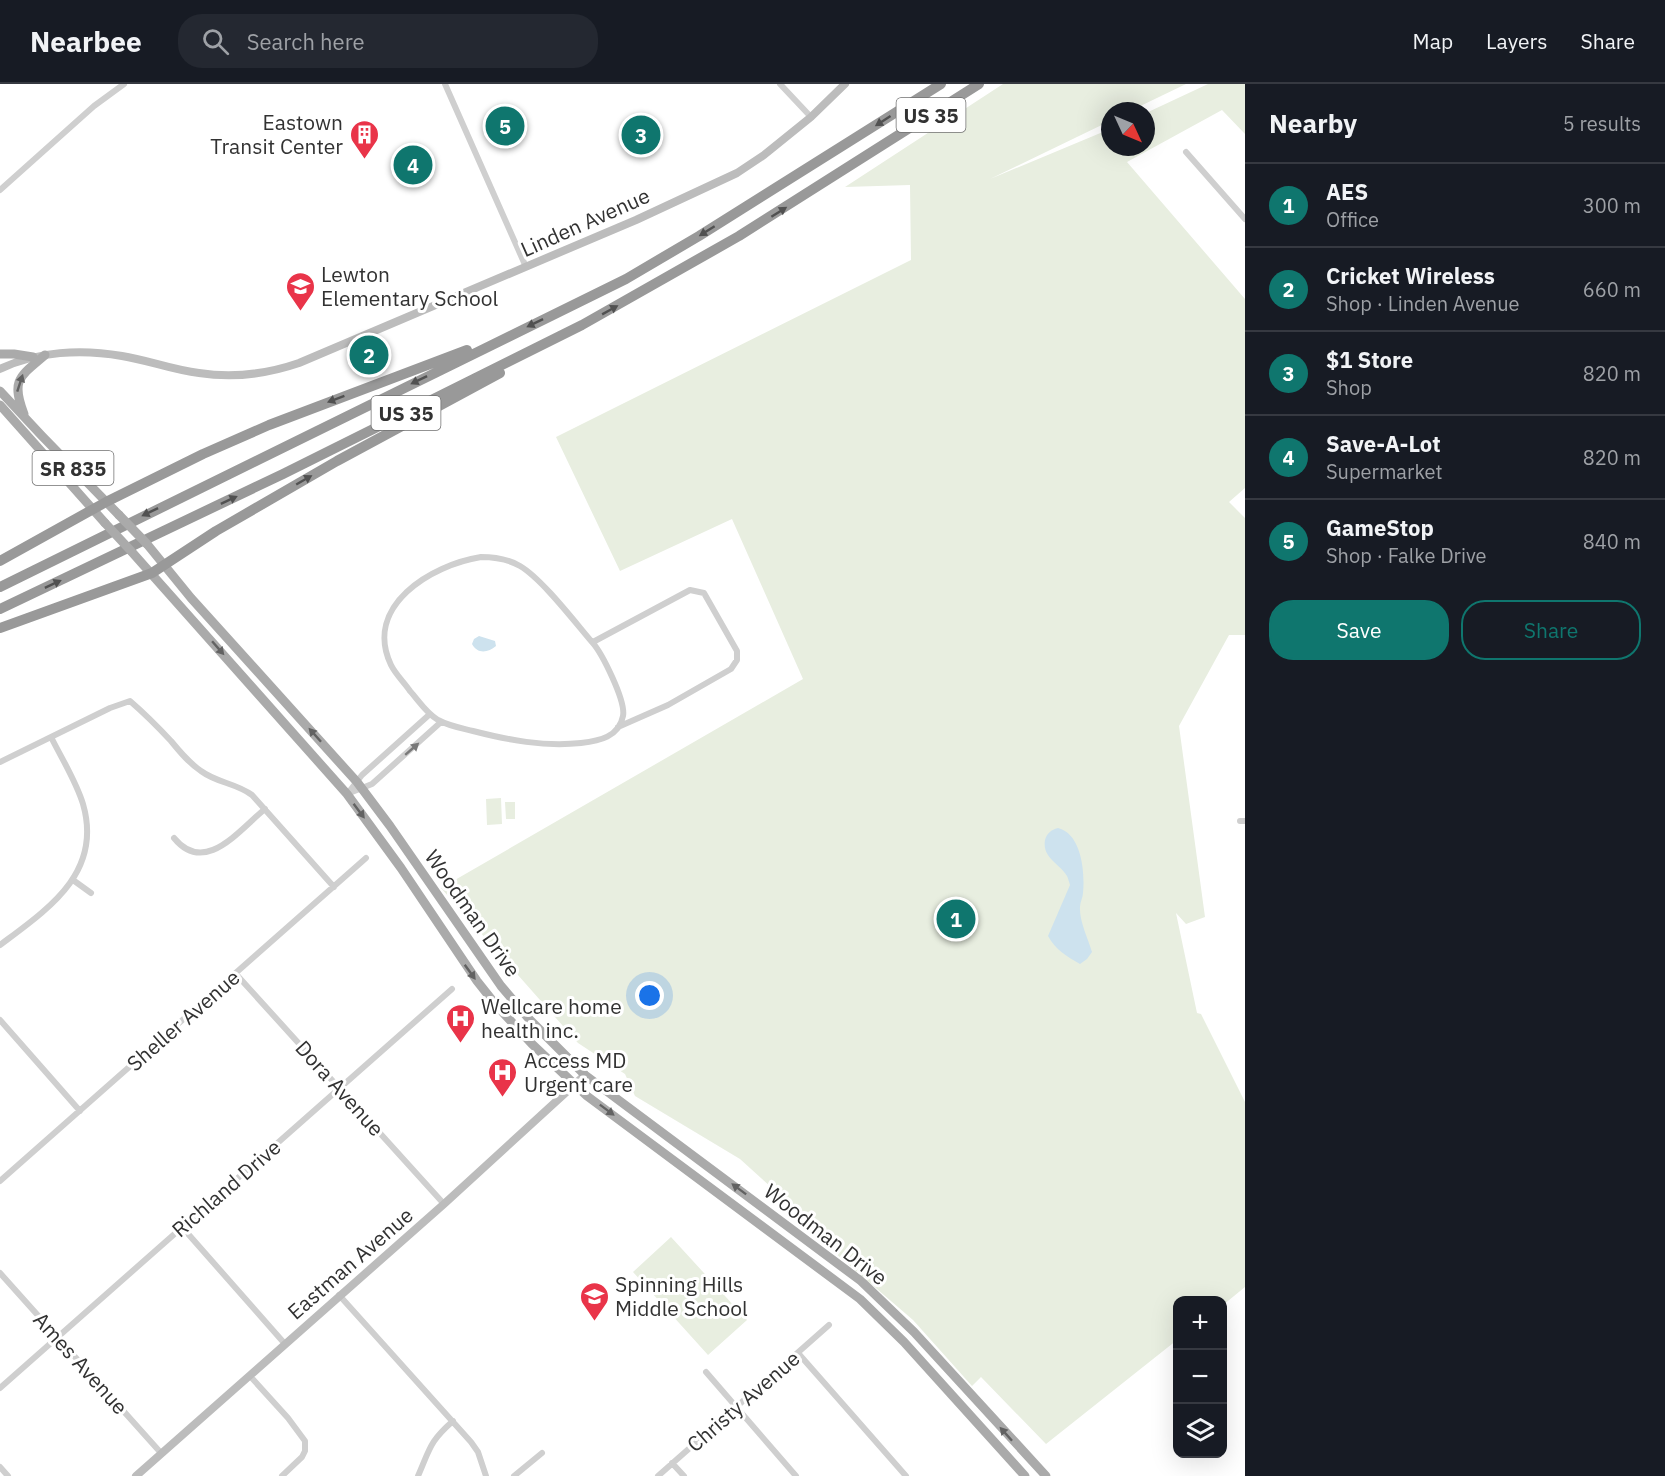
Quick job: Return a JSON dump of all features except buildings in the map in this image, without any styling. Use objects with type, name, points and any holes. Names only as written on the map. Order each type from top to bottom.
[{"type":"highway","name":"US 35","points":[[0,587],[626,279],[699,236],[940,84]]},
{"type":"highway","name":"US 35","points":[[0,609],[283,474],[582,325],[803,197],[979,84]]},
{"type":"highway","points":[[0,628],[152,573],[216,531],[337,460],[469,392],[582,325]]},
{"type":"highway","points":[[0,561],[106,502],[203,454],[269,425],[509,335]]},
{"type":"main road","name":"Linden Avenue","points":[[0,369],[33,357],[72,352],[104,353],[147,361],[182,371],[218,375],[253,374],[299,363],[344,346],[636,220],[736,173],[764,155],[811,117],[845,84]]},
{"type":"main road","points":[[0,354],[33,357]]},
{"type":"main road","points":[[26,419],[16,395],[18,383],[23,373],[45,355]]},
{"type":"main road","name":"Woodman Drive","points":[[0,391],[147,544],[191,598],[359,785],[501,986],[530,1020],[585,1075],[861,1281],[914,1332],[1046,1476]]},
{"type":"main road","name":"Woodman Drive","points":[[2,409],[180,604],[347,794],[460,957],[496,1005],[532,1044],[575,1085],[860,1299],[904,1342],[1025,1476]]},
{"type":"main road","name":"Eastman Avenue","points":[[136,1476],[444,1204],[585,1075]]},
{"type":"street","points":[[0,190],[94,106],[124,84]]},
{"type":"street","points":[[445,84],[526,267]]},
{"type":"street","points":[[780,84],[811,117]]},
{"type":"street","points":[[1186,152],[1245,219]]},
{"type":"street","points":[[481,557],[500,558],[518,565],[533,576],[593,642],[622,701],[624,714],[618,727],[609,736],[600,740],[544,744],[494,736],[441,722],[430,714],[390,663],[385,642],[391,611],[411,587],[446,567],[481,557]]},
{"type":"street","points":[[593,642],[690,590],[704,593],[737,651],[737,660],[730,669],[668,705],[618,727]]},
{"type":"street","points":[[0,762],[110,708],[130,701],[144,712],[194,766],[210,777],[245,790],[334,887]]},
{"type":"street","points":[[347,794],[359,785],[430,714]]},
{"type":"street","points":[[359,785],[372,784],[441,722]]},
{"type":"street","points":[[0,945],[53,904],[73,880],[84,856],[87,829],[80,795],[51,737]]},
{"type":"street","points":[[174,838],[183,847],[195,852],[214,851],[264,809]]},
{"type":"street","name":"Sheller Avenue","points":[[0,1181],[366,858]]},
{"type":"street","points":[[73,880],[91,893]]},
{"type":"street","name":"Dora Avenue","points":[[236,974],[444,1204]]},
{"type":"street","name":"Richland Drive","points":[[0,1388],[452,989]]},
{"type":"street","points":[[0,1020],[80,1111]]},
{"type":"street","points":[[182,1227],[285,1344]]},
{"type":"street","name":"Ames Avenue","points":[[0,1273],[161,1453]]},
{"type":"street","points":[[339,1295],[475,1447],[486,1476]]},
{"type":"street","name":"Christy Avenue","points":[[658,1476],[828,1325]]},
{"type":"street","points":[[798,1353],[906,1476]]},
{"type":"street","points":[[706,1372],[796,1476]]},
{"type":"street","points":[[250,1376],[303,1436],[305,1451],[300,1460],[282,1476]]},
{"type":"street","points":[[418,1476],[429,1446],[453,1421]]},
{"type":"street","points":[[514,1476],[542,1453]]},
{"type":"street","points":[[672,1463],[684,1476]]},
{"type":"street","points":[[0,1467],[7,1476]]},
{"type":"shaded area","points":[[1003,84],[1186,84],[1149,102],[1101,102],[1101,125],[990,179],[1101,133],[1101,156],[1138,156],[1127,162],[1245,299],[1245,488],[1229,502],[1245,518],[1245,635],[1229,635],[1179,726],[1205,917],[1186,924],[1176,913],[1197,1013],[1201,1014],[1245,1102],[1245,1287],[1227,1302],[1227,1296],[1173,1296],[1173,1343],[1046,1444],[981,1377],[972,1386],[913,1320],[820,1240],[792,1206],[740,1159],[635,1096],[625,1074],[578,1043],[441,888],[803,679],[732,519],[620,571],[556,437],[911,260],[910,185],[845,187]]},
{"type":"shaded area","points":[[1208,84],[1245,84],[1245,134],[1222,110],[1155,147],[1155,109]]},
{"type":"shaded area","points":[[501,798],[502,824],[487,825],[486,799]]},
{"type":"shaded area","points":[[505,802],[515,802],[515,819],[506,819]]},
{"type":"shaded area","points":[[671,1237],[747,1320],[708,1355],[633,1272]]},
{"type":"water","points":[[479,636],[495,641],[496,646],[486,651],[477,650],[472,644]]},
{"type":"water","points":[[1058,828],[1072,838],[1077,846],[1082,865],[1083,895],[1080,912],[1092,952],[1080,964],[1054,945],[1048,936],[1070,885],[1064,871],[1046,851],[1045,840],[1048,834]]},
{"type":"place","name":"GameStop","points":[[505,126]]},
{"type":"place","name":"$1 Store","points":[[641,135]]},
{"type":"place","name":"Eastown Transit Center","points":[[364,160]]},
{"type":"place","name":"Save-A-Lot","points":[[413,165]]},
{"type":"place","name":"Lewton Elementary School","points":[[300,312]]},
{"type":"place","name":"Cricket Wireless","points":[[369,355]]},
{"type":"place","name":"AES","points":[[956,919]]},
{"type":"place","name":"Wellcare home health inc.","points":[[460,1044]]},
{"type":"place","name":"Access MD Urgent care","points":[[503,1098]]},
{"type":"place","name":"Spinning Hills Middle School","points":[[594,1322]]}]
